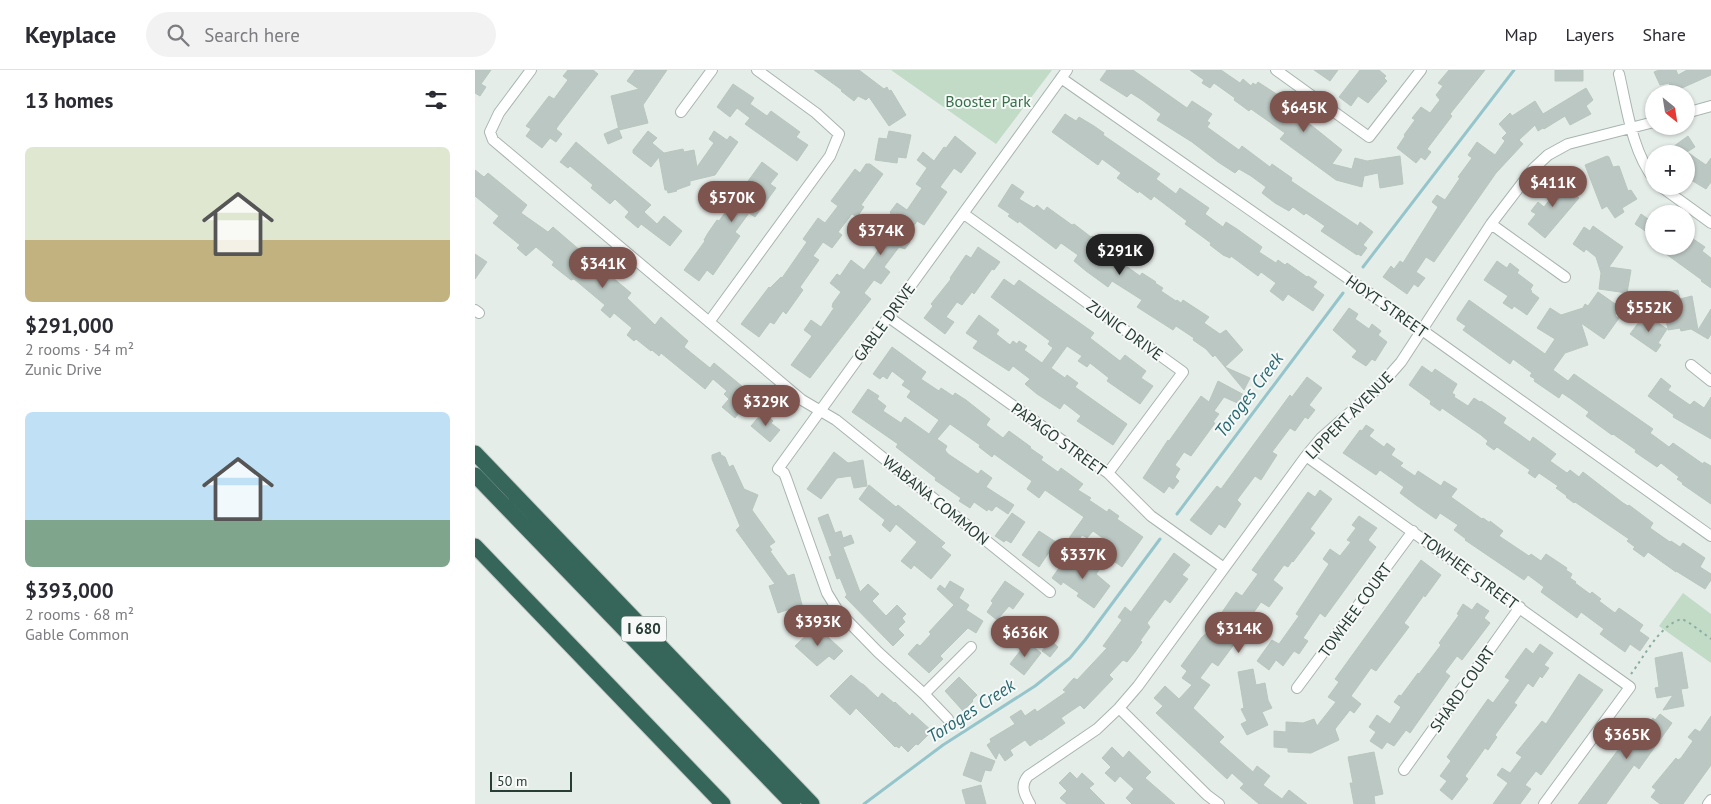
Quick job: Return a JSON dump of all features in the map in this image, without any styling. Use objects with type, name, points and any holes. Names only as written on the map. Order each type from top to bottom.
[{"type":"highway","name":"I 680","points":[[475,453],[812,804]]},
{"type":"highway","name":"I 680","points":[[475,475],[793,804]]},
{"type":"highway","points":[[475,546],[723,804]]},
{"type":"street","name":"WABANA COMMON","points":[[531,70],[499,113],[490,129],[490,135],[498,145],[802,400],[836,420],[1050,592]]},
{"type":"street","points":[[681,112],[712,70]]},
{"type":"street","points":[[709,322],[830,156],[839,134],[816,112],[757,70]]},
{"type":"street","points":[[1276,70],[1369,138],[1421,70]]},
{"type":"street","name":"GABLE DRIVE","points":[[924,694],[878,652],[838,611],[829,599],[788,483],[783,473],[778,469],[1064,74]]},
{"type":"street","name":"HOYT STREET","points":[[1064,74],[1711,536]]},
{"type":"street","points":[[1619,74],[1637,147],[1645,167]]},
{"type":"street","points":[[1695,110],[1711,106]]},
{"type":"street","name":"LIPPERT AVENUE","points":[[1030,804],[1025,796],[1024,781],[1028,776],[1097,729],[1138,686],[1306,456],[1321,438],[1379,387],[1401,362],[1491,224],[1533,169],[1548,155],[1568,144],[1645,124]]},
{"type":"street","points":[[1673,195],[1711,223]]},
{"type":"street","name":"ZUNIC DRIVE","points":[[964,214],[1183,372],[1108,473]]},
{"type":"street","points":[[1491,224],[1565,277]]},
{"type":"street","name":"PAPAGO STREET","points":[[887,316],[1108,473],[1151,516],[1224,568]]},
{"type":"street","points":[[1691,365],[1711,381]]},
{"type":"street","name":"TOWHEE STREET","points":[[1306,456],[1628,685]]},
{"type":"street","name":"TOWHEE COURT","points":[[1297,688],[1413,531]]},
{"type":"street","name":"SHARD COURT","points":[[1405,770],[1520,607]]},
{"type":"street","points":[[948,719],[924,694],[971,647]]},
{"type":"street","points":[[1544,804],[1628,685]]},
{"type":"street","points":[[1119,708],[1207,795],[1219,804]]},
{"type":"street","points":[[1708,804],[1711,800]]},
{"type":"path","points":[[1628,685],[1664,630],[1673,622],[1682,619],[1711,639]]},
{"type":"green space","name":"Booster Park","points":[[891,70],[1052,70],[996,144]]},
{"type":"green space","points":[[1683,593],[1711,614],[1711,663],[1659,626]]},
{"type":"building","points":[[475,70],[491,70],[481,84],[486,87],[480,96],[475,93]]},
{"type":"building","points":[[568,70],[593,70],[598,74],[556,129],[562,134],[556,142],[550,138],[542,148],[526,136],[531,129],[526,126],[549,96],[554,99],[568,80],[563,76]]},
{"type":"building","points":[[635,70],[667,70],[643,105],[648,123],[619,130],[611,96],[639,89],[627,81]]},
{"type":"building","points":[[814,70],[859,70],[884,89],[887,87],[889,91],[891,90],[906,115],[889,126],[869,97],[866,100],[858,96],[854,101]]},
{"type":"building","points":[[1107,70],[1133,70],[1187,108],[1192,101],[1212,114],[1207,121],[1210,123],[1207,127],[1239,150],[1242,146],[1270,167],[1272,164],[1292,178],[1291,181],[1358,226],[1360,222],[1373,232],[1363,245],[1367,248],[1361,256],[1357,255],[1321,231],[1325,226],[1306,213],[1304,215],[1293,207],[1289,211],[1275,203],[1262,193],[1266,187],[1251,176],[1239,169],[1235,173],[1157,120],[1161,114],[1142,100],[1131,93],[1127,97],[1100,80]]},
{"type":"building","points":[[1190,70],[1221,70],[1240,83],[1243,79],[1251,86],[1253,83],[1256,85],[1258,82],[1284,99],[1277,109],[1302,127],[1306,121],[1342,150],[1332,164],[1352,169],[1355,158],[1367,161],[1400,156],[1403,184],[1380,188],[1378,173],[1364,176],[1362,187],[1336,180],[1280,139],[1285,133],[1251,109],[1249,111],[1214,83],[1210,88],[1202,83],[1204,80]]},
{"type":"building","points":[[1314,70],[1338,70],[1330,81]]},
{"type":"building","points":[[1360,70],[1379,70],[1386,76],[1384,78],[1387,81],[1368,103],[1358,96],[1351,106],[1339,97]]},
{"type":"building","points":[[1449,70],[1485,70],[1450,114],[1452,116],[1427,149],[1431,152],[1425,160],[1421,157],[1416,163],[1397,148],[1415,120],[1412,118],[1421,107],[1430,113],[1440,100],[1436,95],[1443,86],[1438,83]]},
{"type":"building","points":[[1555,70],[1583,70],[1583,81],[1555,81]]},
{"type":"building","points":[[1659,70],[1676,70],[1678,75],[1687,70],[1711,70],[1711,75],[1689,85],[1670,85],[1669,83],[1660,85],[1654,72]]},
{"type":"building","points":[[733,84],[754,98],[750,104],[767,116],[771,111],[800,132],[796,137],[808,145],[797,161],[745,124],[750,118],[737,108],[730,117],[717,107]]},
{"type":"building","points":[[1586,88],[1593,100],[1586,106],[1591,114],[1570,125],[1565,116],[1538,131],[1535,125],[1519,140],[1523,144],[1496,173],[1434,262],[1426,257],[1416,272],[1425,278],[1418,287],[1414,284],[1407,294],[1383,277],[1391,266],[1394,269],[1400,261],[1403,263],[1438,207],[1432,202],[1437,195],[1445,200],[1460,178],[1458,177],[1472,158],[1468,155],[1477,142],[1495,155],[1505,141],[1502,138],[1507,133],[1499,124],[1510,113],[1512,116],[1535,101],[1543,114]]},
{"type":"building","points":[[1065,114],[1076,121],[1079,117],[1104,133],[1103,135],[1160,174],[1156,179],[1176,194],[1180,188],[1209,208],[1205,214],[1223,227],[1226,222],[1262,247],[1259,252],[1276,263],[1278,260],[1285,265],[1287,263],[1317,282],[1313,287],[1324,295],[1313,311],[1288,294],[1283,301],[1270,291],[1276,283],[1261,272],[1258,276],[1231,256],[1230,258],[1223,255],[1210,245],[1211,243],[1185,224],[1187,221],[1154,196],[1151,200],[1139,191],[1138,193],[1117,178],[1121,173],[1102,159],[1098,165],[1052,132]]},
{"type":"building","points":[[618,128],[622,138],[608,144],[604,134]]},
{"type":"building","points":[[648,131],[657,138],[652,143],[664,153],[683,149],[684,152],[694,150],[697,167],[714,143],[709,139],[714,131],[727,140],[730,136],[738,142],[715,175],[690,181],[690,185],[668,193],[665,190],[659,157],[651,167],[633,153],[633,150]]},
{"type":"building","points":[[889,131],[911,135],[906,158],[898,157],[897,163],[875,160],[879,138],[887,139]]},
{"type":"building","points":[[955,136],[976,153],[961,173],[954,168],[940,187],[947,192],[924,225],[917,221],[906,237],[910,242],[905,249],[899,247],[884,267],[890,272],[881,284],[874,280],[864,293],[871,299],[810,378],[791,365],[812,336],[804,330],[811,320],[821,327],[834,308],[832,307],[833,303],[841,292],[830,283],[837,274],[840,276],[851,260],[864,270],[879,249],[876,246],[884,236],[877,232],[890,212],[897,203],[907,210],[922,188],[916,184],[927,168],[917,160],[923,152],[934,161]]},
{"type":"building","points":[[1688,136],[1694,145],[1676,145]]},
{"type":"building","points":[[576,142],[651,205],[644,212],[657,224],[664,216],[682,231],[670,246],[641,224],[638,228],[625,217],[629,212],[615,199],[610,204],[591,188],[593,185],[570,166],[568,168],[560,162]]},
{"type":"building","points":[[1607,156],[1613,167],[1619,166],[1628,191],[1631,190],[1637,199],[1622,208],[1624,212],[1615,218],[1607,206],[1602,209],[1585,165]]},
{"type":"building","points":[[1695,157],[1706,165],[1711,158],[1711,182],[1706,189],[1695,182]]},
{"type":"building","points":[[762,162],[778,174],[770,184],[776,188],[755,217],[749,213],[735,232],[740,236],[713,275],[707,270],[699,281],[684,270],[705,241],[717,220],[719,221]]},
{"type":"building","points":[[866,164],[870,164],[883,174],[861,205],[864,207],[857,217],[852,214],[838,232],[842,235],[832,248],[823,242],[813,256],[819,260],[800,287],[803,290],[786,314],[783,311],[774,324],[770,322],[759,337],[741,324],[769,287],[782,278],[807,242],[803,239],[818,218],[825,223],[838,206],[831,201],[855,169],[860,173]]},
{"type":"building","points":[[475,170],[484,177],[488,173],[527,205],[521,213],[548,232],[553,227],[589,258],[585,262],[602,276],[606,272],[631,293],[627,298],[655,325],[661,317],[688,341],[684,347],[710,368],[714,363],[753,396],[735,418],[722,407],[729,399],[724,394],[727,391],[713,379],[705,389],[661,353],[659,356],[636,339],[634,341],[627,335],[632,328],[614,313],[610,318],[601,310],[605,305],[574,279],[571,280],[552,265],[554,262],[536,247],[526,256],[517,248],[520,245],[493,223],[499,216],[475,196]]},
{"type":"building","points":[[1563,175],[1572,182],[1567,189],[1579,198],[1545,238],[1528,224],[1536,214],[1531,211],[1538,202],[1544,207],[1555,193],[1549,189]]},
{"type":"building","points":[[1012,184],[1024,192],[1019,199],[1034,208],[1037,205],[1044,211],[1047,207],[1072,225],[1074,224],[1091,237],[1100,241],[1097,244],[1101,248],[1140,276],[1142,273],[1156,282],[1163,288],[1161,291],[1176,301],[1181,303],[1183,300],[1209,317],[1204,323],[1220,334],[1226,330],[1243,350],[1225,367],[1215,355],[1213,357],[1206,349],[1193,340],[1194,338],[1176,326],[1173,330],[1137,307],[1142,300],[1112,281],[1108,287],[1086,271],[1074,261],[1078,255],[1061,243],[1056,249],[1019,221],[1018,223],[1008,216],[1010,214],[998,206]]},
{"type":"building","points":[[1641,214],[1645,217],[1645,231],[1635,224]]},
{"type":"building","points":[[1593,226],[1623,247],[1609,267],[1631,270],[1627,293],[1599,289],[1601,273],[1596,257],[1586,249],[1584,252],[1573,244],[1584,227],[1590,231]]},
{"type":"building","points":[[1695,240],[1705,247],[1702,251],[1711,258],[1711,288],[1667,255],[1695,255]]},
{"type":"building","points":[[978,247],[1000,262],[994,270],[992,269],[974,294],[972,292],[962,305],[957,302],[946,317],[954,322],[945,334],[924,318],[933,306],[931,304],[951,279],[966,255],[971,258]]},
{"type":"building","points":[[475,254],[487,262],[475,279]]},
{"type":"building","points":[[1497,261],[1507,268],[1510,263],[1519,270],[1517,273],[1533,285],[1530,290],[1539,298],[1527,315],[1514,306],[1512,309],[1503,303],[1508,296],[1484,280]]},
{"type":"building","points":[[1004,279],[1014,286],[1019,280],[1094,333],[1090,338],[1120,361],[1125,355],[1146,371],[1141,378],[1153,386],[1140,404],[1107,381],[1109,378],[1090,363],[1087,367],[1078,361],[1082,356],[1067,346],[1051,368],[1065,378],[1067,375],[1078,383],[1075,387],[1127,424],[1113,445],[1077,421],[1081,416],[1064,403],[1060,409],[1037,394],[1025,384],[1030,379],[1013,366],[1009,371],[973,348],[978,341],[966,333],[979,315],[999,330],[996,334],[1010,345],[1013,341],[1017,344],[1019,341],[1027,346],[1024,350],[1042,363],[1053,348],[1048,344],[1050,341],[991,297]]},
{"type":"building","points":[[1678,290],[1680,299],[1692,296],[1698,330],[1711,309],[1711,334],[1708,339],[1691,329],[1681,331],[1680,328],[1668,330],[1661,293]]},
{"type":"building","points":[[1598,292],[1621,308],[1615,316],[1619,318],[1604,339],[1581,323],[1588,345],[1565,353],[1553,370],[1568,381],[1574,374],[1653,429],[1650,433],[1669,447],[1673,443],[1703,464],[1704,462],[1711,466],[1711,504],[1682,484],[1677,479],[1679,477],[1661,463],[1657,467],[1635,452],[1636,450],[1586,416],[1589,412],[1571,399],[1562,393],[1559,398],[1534,381],[1535,379],[1530,376],[1532,373],[1513,359],[1510,364],[1463,330],[1466,326],[1457,320],[1469,300],[1545,354],[1555,339],[1537,328],[1550,308],[1561,315],[1583,308],[1585,304],[1588,306]]},
{"type":"building","points":[[1349,308],[1358,314],[1355,319],[1369,329],[1372,324],[1381,331],[1378,335],[1387,342],[1375,361],[1372,359],[1366,366],[1352,357],[1357,351],[1333,330]]},
{"type":"building","points":[[1645,314],[1667,329],[1658,343],[1661,345],[1656,352],[1630,334]]},
{"type":"building","points":[[892,347],[926,372],[921,379],[939,391],[941,388],[953,396],[955,393],[966,400],[990,419],[986,425],[1003,438],[1009,431],[1043,457],[1041,460],[1058,472],[1061,468],[1083,484],[1078,490],[1091,498],[1089,500],[1107,512],[1109,509],[1119,516],[1117,519],[1143,537],[1122,567],[1111,559],[1115,553],[1103,545],[1107,541],[1093,531],[1087,538],[1082,535],[1069,555],[1058,548],[1064,539],[1067,541],[1084,517],[1045,490],[1039,498],[1027,489],[1032,481],[994,454],[992,457],[979,447],[980,445],[950,424],[937,439],[947,446],[945,450],[948,454],[978,474],[981,470],[992,478],[986,487],[1014,505],[1008,514],[996,506],[992,511],[988,509],[987,511],[974,502],[970,508],[959,501],[961,498],[935,480],[936,478],[896,447],[898,444],[852,412],[868,389],[879,396],[877,399],[886,406],[883,411],[901,423],[905,417],[929,434],[939,420],[907,397],[911,391],[902,385],[905,381],[892,371],[887,379],[883,376],[880,379],[873,374]]},
{"type":"building","points":[[1422,366],[1432,373],[1435,369],[1457,384],[1452,393],[1455,395],[1454,397],[1468,406],[1474,398],[1481,401],[1506,418],[1503,423],[1530,442],[1533,437],[1556,454],[1550,461],[1567,473],[1570,470],[1579,477],[1583,472],[1623,503],[1629,505],[1653,523],[1650,528],[1670,542],[1680,547],[1683,543],[1705,558],[1700,567],[1711,574],[1711,580],[1705,589],[1676,572],[1648,552],[1644,557],[1633,549],[1635,547],[1627,541],[1629,539],[1574,503],[1556,488],[1558,486],[1539,473],[1535,478],[1528,473],[1530,470],[1497,447],[1494,450],[1486,444],[1488,441],[1481,435],[1442,408],[1440,411],[1430,404],[1431,401],[1409,385]]},
{"type":"building","points":[[1225,367],[1250,378],[1244,390]]},
{"type":"building","points":[[1307,377],[1322,388],[1309,405],[1315,410],[1308,419],[1305,417],[1295,431],[1290,428],[1272,452],[1277,455],[1261,480],[1255,476],[1237,500],[1241,504],[1225,528],[1219,524],[1211,535],[1190,520],[1217,486],[1221,489],[1290,395],[1292,397]]},
{"type":"building","points":[[1661,378],[1671,386],[1668,390],[1690,405],[1694,401],[1704,408],[1711,397],[1711,439],[1673,417],[1674,415],[1648,396]]},
{"type":"building","points":[[1218,381],[1246,396],[1242,405],[1224,397],[1214,411],[1219,414],[1213,422],[1215,423],[1191,456],[1184,452],[1175,465],[1180,469],[1175,477],[1179,481],[1173,489],[1169,486],[1164,493],[1143,478],[1168,440],[1201,396],[1209,402]]},
{"type":"building","points":[[763,412],[773,421],[771,423],[780,430],[770,442],[751,426]]},
{"type":"building","points":[[1366,425],[1374,430],[1369,436],[1384,447],[1387,443],[1395,449],[1391,455],[1403,463],[1400,466],[1415,476],[1418,471],[1441,486],[1444,481],[1457,489],[1451,497],[1503,531],[1499,536],[1529,556],[1531,554],[1541,561],[1546,554],[1567,568],[1566,570],[1572,574],[1570,578],[1575,583],[1590,594],[1592,592],[1601,599],[1599,601],[1615,613],[1619,608],[1643,625],[1639,631],[1649,638],[1640,651],[1630,644],[1625,652],[1600,634],[1604,629],[1581,612],[1577,618],[1541,592],[1544,587],[1528,575],[1524,580],[1465,540],[1454,530],[1458,525],[1440,513],[1436,519],[1400,493],[1404,487],[1380,470],[1376,475],[1343,453]]},
{"type":"building","points":[[720,452],[725,457],[729,467],[733,465],[744,489],[758,495],[752,510],[775,542],[769,546],[772,550],[770,551],[788,576],[794,574],[802,605],[778,613],[769,586],[775,584],[736,530],[740,526],[712,459],[712,455]]},
{"type":"building","points":[[834,452],[848,463],[863,460],[867,486],[854,488],[851,476],[837,478],[821,499],[807,489]]},
{"type":"building","points":[[869,485],[896,507],[898,505],[945,543],[941,547],[951,555],[931,579],[914,565],[911,569],[901,561],[917,542],[896,524],[890,532],[882,525],[885,520],[859,499]]},
{"type":"building","points":[[1320,490],[1332,499],[1310,529],[1315,533],[1293,562],[1288,567],[1284,565],[1273,580],[1283,588],[1269,607],[1261,602],[1242,629],[1244,631],[1218,666],[1212,662],[1200,678],[1210,685],[1193,708],[1224,737],[1219,742],[1253,772],[1257,766],[1270,776],[1263,785],[1282,799],[1289,790],[1307,804],[1259,804],[1240,788],[1244,784],[1232,773],[1227,779],[1156,713],[1163,706],[1154,698],[1165,686],[1179,699],[1192,685],[1182,678],[1187,671],[1181,666],[1202,637],[1209,631],[1236,592],[1242,596],[1258,574],[1252,570],[1308,492],[1315,497]]},
{"type":"building","points":[[1012,513],[1025,522],[1011,543],[1006,540],[1004,542],[995,536]]},
{"type":"building","points":[[828,514],[835,533],[841,531],[843,538],[851,535],[854,543],[843,547],[860,592],[868,584],[879,594],[872,601],[886,616],[897,605],[906,614],[902,618],[905,622],[898,629],[904,635],[893,646],[845,597],[847,595],[840,578],[837,579],[829,557],[832,556],[818,518]]},
{"type":"building","points":[[1359,516],[1377,528],[1368,540],[1376,547],[1325,617],[1320,613],[1303,638],[1308,641],[1299,654],[1294,651],[1283,666],[1276,660],[1269,670],[1257,661],[1272,640],[1279,644],[1299,616],[1296,614],[1329,564],[1323,559],[1330,549],[1340,556],[1351,542],[1347,540],[1356,528],[1352,525]]},
{"type":"building","points":[[1039,531],[1056,542],[1039,567],[1022,555]]},
{"type":"building","points":[[1174,553],[1190,565],[1182,575],[1188,579],[1170,603],[1165,599],[1147,623],[1150,627],[1140,641],[1142,642],[1127,662],[1123,660],[1109,675],[1113,679],[1084,709],[1080,705],[1061,718],[1065,723],[1041,740],[1030,746],[1025,740],[1010,750],[1013,755],[1005,761],[999,752],[996,759],[987,745],[991,742],[990,739],[1015,724],[1010,717],[1021,710],[1025,716],[1035,709],[1037,712],[1066,692],[1063,690],[1074,678],[1077,680],[1107,648],[1103,646],[1122,620],[1118,617],[1125,607],[1131,612]]},
{"type":"building","points":[[1068,555],[1086,567],[1092,558],[1103,565],[1096,574],[1110,586],[1094,608],[1077,596],[1079,593],[1063,582],[1061,585],[1052,578]]},
{"type":"building","points":[[1421,560],[1441,575],[1404,623],[1409,627],[1376,671],[1371,668],[1351,696],[1361,704],[1354,713],[1350,710],[1335,729],[1339,740],[1311,753],[1288,752],[1288,748],[1274,747],[1274,731],[1286,732],[1286,722],[1303,723],[1314,719],[1317,726],[1336,702],[1328,697],[1339,682],[1335,679]]},
{"type":"building","points":[[950,581],[964,589],[959,598],[969,605],[966,610],[983,621],[976,633],[968,628],[940,656],[943,659],[929,673],[908,654],[917,644],[920,646],[931,634],[929,632],[954,605],[937,589],[940,585],[945,589]]},
{"type":"building","points":[[1005,581],[1024,594],[1013,609],[1009,606],[997,620],[987,612],[993,603],[991,601]]},
{"type":"building","points":[[1477,603],[1489,611],[1484,618],[1490,623],[1462,660],[1457,656],[1445,672],[1450,676],[1410,733],[1406,730],[1394,746],[1387,742],[1382,749],[1370,741],[1376,732],[1369,727],[1377,715],[1390,724],[1401,707],[1394,702],[1399,695],[1401,696],[1441,645],[1439,643],[1459,615],[1457,614],[1463,604],[1472,610]]},
{"type":"building","points":[[816,626],[843,651],[834,660],[829,656],[817,666],[795,646]]},
{"type":"building","points":[[1050,640],[1058,647],[1050,657],[1042,651]]},
{"type":"building","points":[[1027,642],[1041,653],[1024,675],[1010,664]]},
{"type":"building","points":[[1540,644],[1553,653],[1544,665],[1549,668],[1542,678],[1540,676],[1533,687],[1528,683],[1514,703],[1517,705],[1495,735],[1497,737],[1488,750],[1485,748],[1465,776],[1468,779],[1452,800],[1440,790],[1447,781],[1440,776],[1451,761],[1447,757],[1488,699],[1493,703],[1510,680],[1505,677],[1526,648],[1533,654]]},
{"type":"building","points":[[1682,652],[1688,688],[1681,689],[1684,706],[1663,710],[1673,695],[1657,698],[1655,688],[1659,687],[1655,658]]},
{"type":"building","points":[[1253,669],[1256,685],[1265,683],[1268,700],[1272,708],[1262,712],[1268,725],[1247,735],[1241,724],[1247,721],[1241,709],[1244,708],[1238,672]]},
{"type":"building","points":[[1579,674],[1603,690],[1541,775],[1536,771],[1525,785],[1531,789],[1520,804],[1493,804],[1508,783],[1497,775],[1502,768],[1510,773],[1522,757],[1516,753],[1542,721],[1546,724]]},
{"type":"building","points":[[851,675],[878,698],[882,693],[910,716],[912,713],[932,731],[908,752],[901,745],[899,748],[895,747],[856,708],[850,715],[830,696]]},
{"type":"building","points":[[959,677],[977,695],[963,711],[945,691]]},
{"type":"building","points":[[1660,714],[1672,723],[1639,769],[1634,765],[1606,804],[1578,804],[1641,719],[1649,724],[1653,718],[1655,720]]},
{"type":"building","points":[[1711,716],[1711,765],[1683,804],[1660,804],[1651,797],[1656,790],[1652,787],[1676,758],[1678,760],[1681,758],[1693,741],[1688,737],[1695,729],[1700,732]]},
{"type":"building","points":[[1112,747],[1123,758],[1129,751],[1151,772],[1145,778],[1175,804],[1132,804],[1126,798],[1134,789],[1120,776],[1115,782],[1105,773],[1111,767],[1102,758]]},
{"type":"building","points":[[971,752],[995,761],[991,771],[985,770],[981,782],[963,775]]},
{"type":"building","points":[[1374,752],[1383,794],[1374,796],[1375,804],[1354,804],[1350,783],[1353,783],[1348,757]]},
{"type":"building","points":[[1070,772],[1077,779],[1082,773],[1094,784],[1089,788],[1105,804],[1067,804],[1060,798],[1067,791],[1059,783]]},
{"type":"building","points":[[981,785],[986,804],[966,804],[962,790]]},
{"type":"waterway","name":"Toroges Creek","points":[[1363,267],[1514,70]]},
{"type":"waterway","name":"Toroges Creek","points":[[1177,514],[1343,293]]},
{"type":"waterway","name":"Toroges Creek","points":[[864,804],[943,745],[1035,686],[1070,658],[1160,539]]}]
